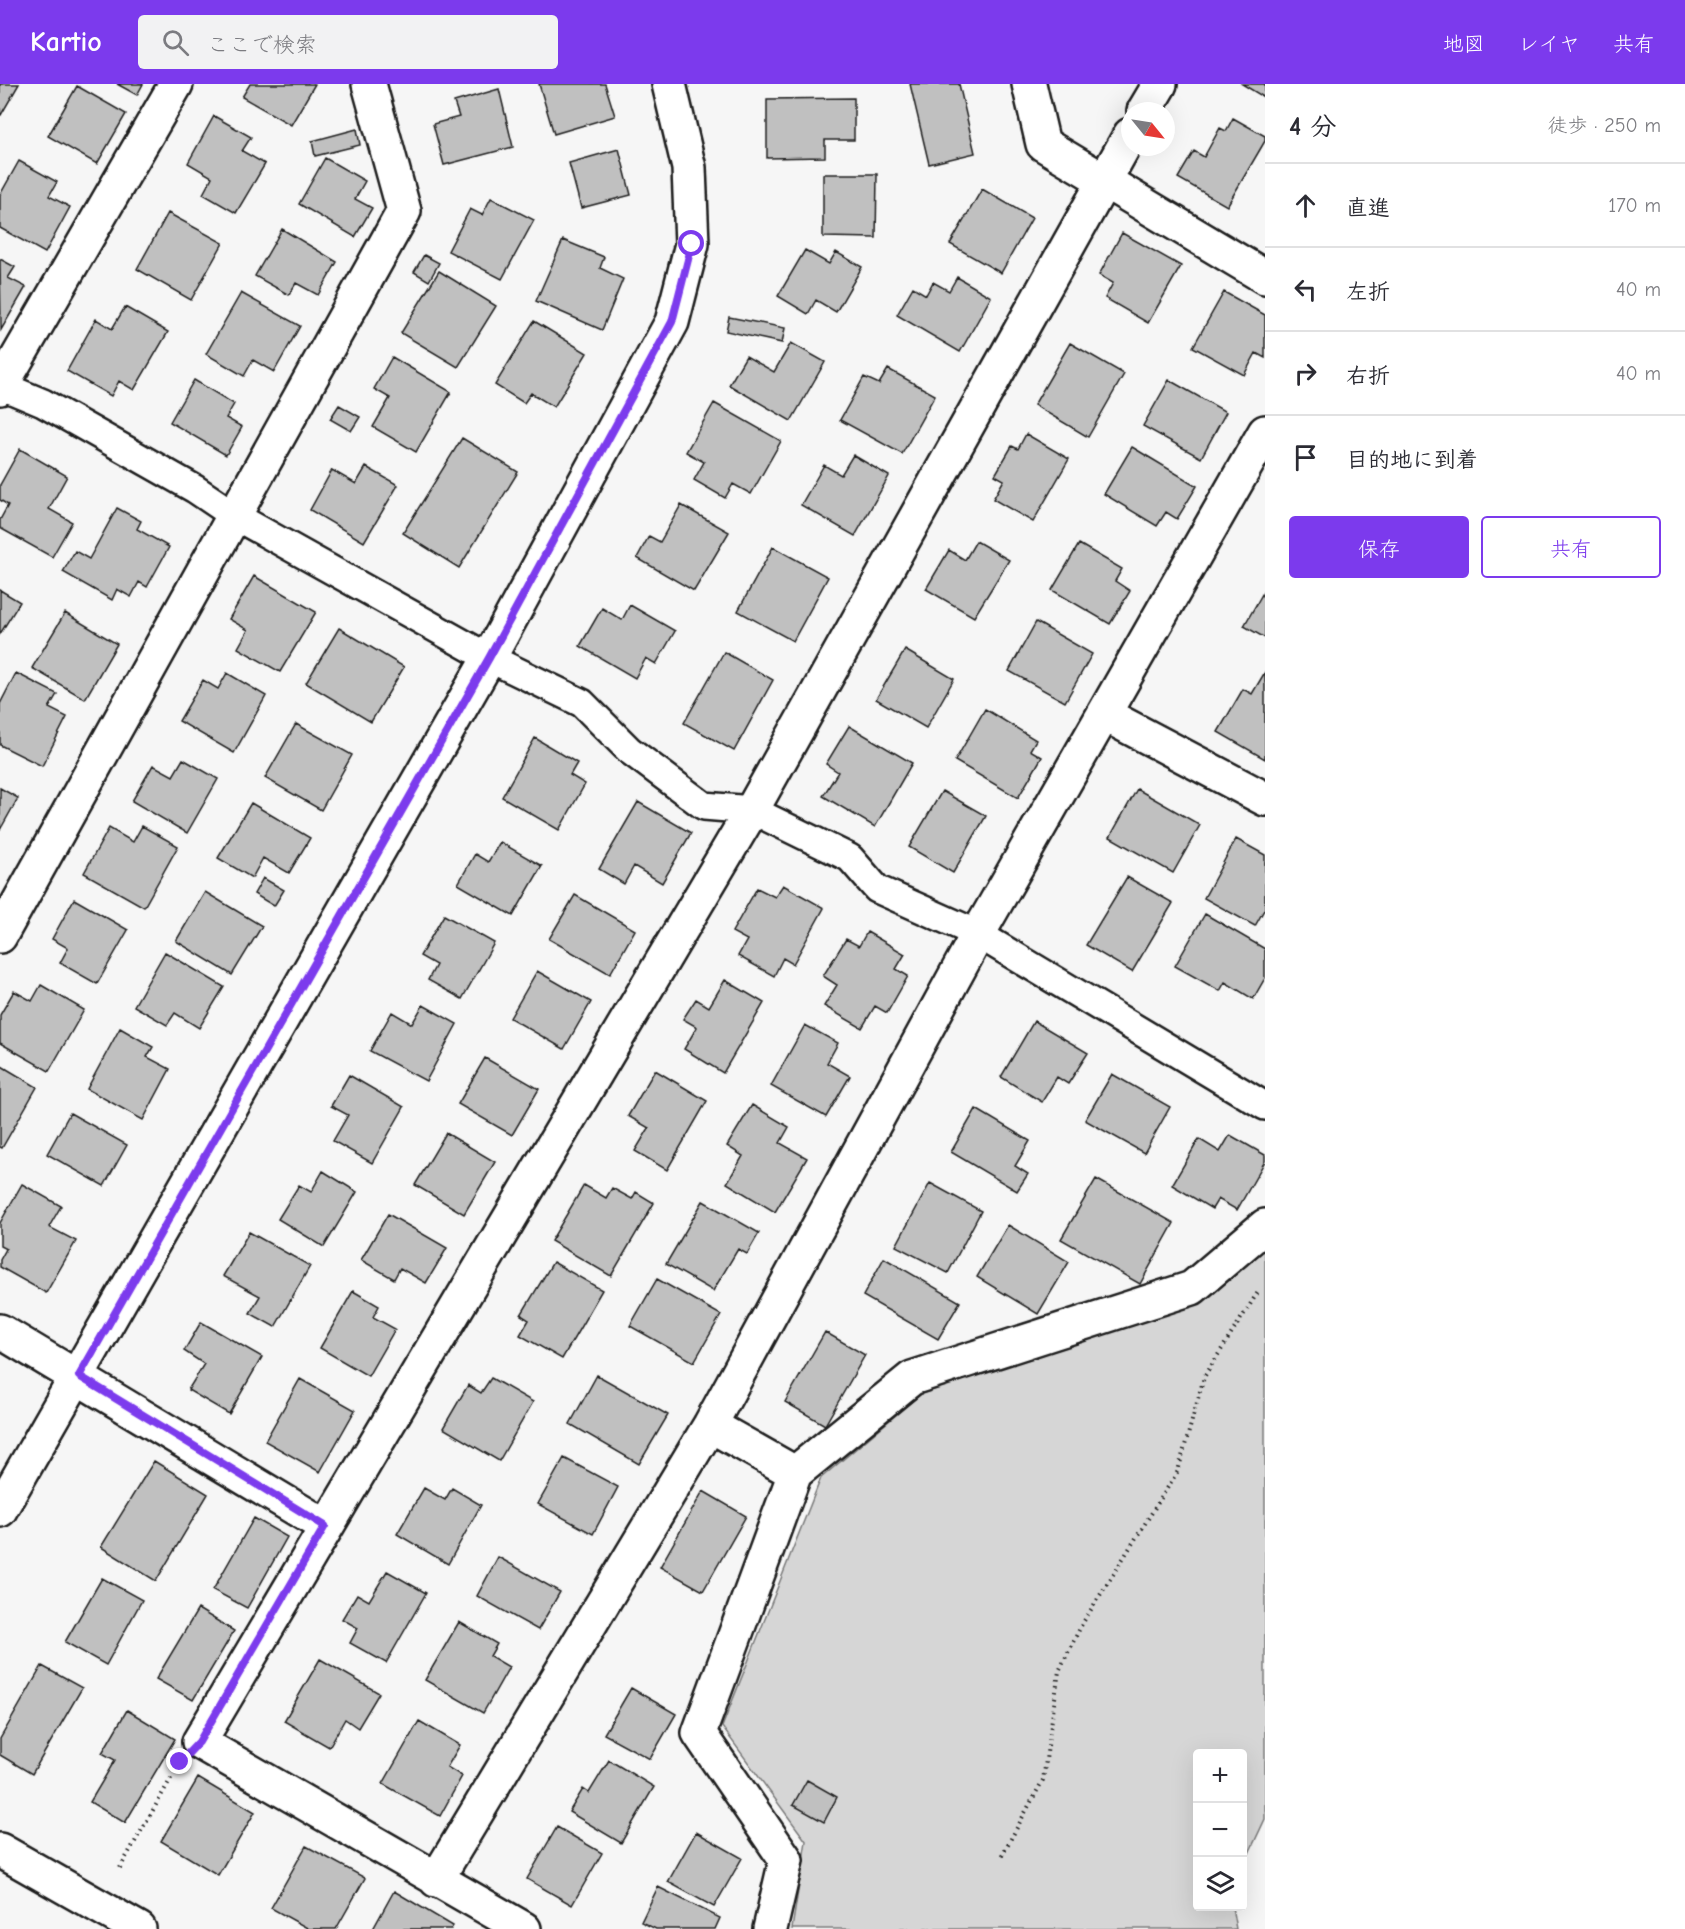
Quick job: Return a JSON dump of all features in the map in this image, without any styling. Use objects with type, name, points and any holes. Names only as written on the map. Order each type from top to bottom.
[{"type":"street","points":[[0,387],[176,84]]},
{"type":"street","points":[[0,936],[404,211],[369,84]]},
{"type":"street","points":[[0,1510],[79,1376],[489,658],[672,322],[692,244],[689,168],[669,84]]},
{"type":"street","points":[[1029,84],[1043,144],[1265,277]]},
{"type":"street","points":[[1149,102],[1160,84]]},
{"type":"street","points":[[524,1929],[199,1742],[325,1526],[752,810],[1121,150]]},
{"type":"street","points":[[436,1880],[710,1425],[978,934],[1265,432]]},
{"type":"street","points":[[1104,714],[1265,799]]},
{"type":"street","points":[[770,1929],[786,1860],[699,1733],[795,1473],[912,1378],[1192,1288],[1265,1226]]},
{"type":"street","points":[[0,1331],[79,1376],[325,1526]]},
{"type":"street","points":[[710,1425],[795,1473]]},
{"type":"street","points":[[0,1850],[139,1929]]},
{"type":"lane","points":[[0,387],[43,403],[195,489],[235,516],[489,658],[582,703],[629,750],[704,806],[752,810],[850,858],[877,889],[978,934],[1265,1106]]},
{"type":"path","points":[[1002,1856],[1043,1780],[1059,1671],[1082,1624],[1178,1471],[1204,1377],[1253,1298],[1265,1285]]},
{"type":"path","points":[[120,1868],[180,1762],[199,1742]]},
{"type":"shaded area","points":[[1265,1244],[1265,1819],[1247,1857],[1247,1749],[1193,1749],[1193,1911],[1233,1911],[1236,1929],[792,1929],[806,1841],[722,1727],[821,1478],[921,1394],[1197,1302]]},
{"type":"building","points":[[0,84],[19,84],[1,115],[0,114]]},
{"type":"building","points":[[117,84],[143,84],[137,95]]},
{"type":"building","points":[[250,84],[315,84],[291,125],[242,97]]},
{"type":"building","points":[[539,84],[605,84],[615,116],[554,134]]},
{"type":"building","points":[[910,84],[959,84],[975,153],[929,164]]},
{"type":"building","points":[[1242,84],[1265,84],[1265,98]]},
{"type":"building","points":[[77,86],[126,114],[97,164],[48,136]]},
{"type":"building","points":[[499,89],[513,147],[444,165],[433,124],[459,117],[454,102]]},
{"type":"building","points":[[854,98],[854,140],[825,140],[825,157],[767,158],[767,99]]},
{"type":"building","points":[[214,116],[251,137],[242,151],[265,164],[236,213],[203,194],[212,177],[188,163]]},
{"type":"building","points":[[1233,118],[1265,136],[1265,141],[1227,206],[1178,178],[1194,151],[1204,157],[1220,128],[1226,131]]},
{"type":"building","points":[[357,129],[360,145],[315,156],[312,141]]},
{"type":"building","points":[[619,149],[631,195],[581,208],[569,163]]},
{"type":"building","points":[[325,158],[365,181],[355,199],[372,208],[355,237],[299,204]]},
{"type":"building","points":[[19,161],[57,182],[49,196],[70,207],[45,253],[0,228],[0,195]]},
{"type":"building","points":[[823,174],[877,174],[876,238],[823,237]]},
{"type":"building","points":[[982,189],[1032,218],[1001,273],[950,244]]},
{"type":"building","points":[[491,198],[534,220],[502,279],[448,251],[470,209],[482,215]]},
{"type":"building","points":[[168,213],[223,243],[191,300],[137,269]]},
{"type":"building","points":[[282,229],[337,262],[318,295],[296,283],[289,295],[255,276]]},
{"type":"building","points":[[1122,233],[1181,266],[1148,323],[1105,298],[1113,283],[1099,275]]},
{"type":"building","points":[[563,240],[604,257],[600,268],[623,279],[602,330],[536,301]]},
{"type":"building","points":[[805,250],[829,264],[836,252],[862,267],[836,312],[816,300],[808,314],[778,296]]},
{"type":"building","points":[[424,255],[439,263],[429,281],[414,272]]},
{"type":"building","points":[[0,259],[15,267],[8,278],[26,287],[1,330]]},
{"type":"building","points":[[439,271],[496,306],[458,367],[401,333]]},
{"type":"building","points":[[957,277],[991,297],[960,352],[897,315],[913,287],[926,295],[933,282],[949,291]]},
{"type":"building","points":[[1224,292],[1265,315],[1265,358],[1256,353],[1244,375],[1193,347]]},
{"type":"building","points":[[241,293],[300,326],[274,372],[253,360],[244,376],[206,354]]},
{"type":"building","points":[[125,307],[168,332],[134,390],[119,381],[111,396],[67,371],[96,319],[112,329]]},
{"type":"building","points":[[729,317],[785,328],[782,343],[726,331]]},
{"type":"building","points":[[534,321],[587,353],[554,407],[531,393],[524,403],[495,385]]},
{"type":"building","points":[[791,343],[825,362],[791,421],[729,385],[746,356],[774,372]]},
{"type":"building","points":[[1070,343],[1124,374],[1088,437],[1034,405]]},
{"type":"building","points":[[392,357],[451,392],[416,452],[373,427],[390,398],[374,389]]},
{"type":"building","points":[[888,369],[935,395],[902,454],[840,420],[864,377],[879,384]]},
{"type":"building","points":[[194,380],[234,404],[226,418],[242,427],[226,455],[170,422]]},
{"type":"building","points":[[1169,380],[1226,412],[1201,458],[1143,426]]},
{"type":"building","points":[[714,403],[781,441],[751,494],[733,484],[725,498],[694,480],[704,462],[686,452]]},
{"type":"building","points":[[339,405],[360,417],[351,431],[330,419]]},
{"type":"building","points":[[1026,434],[1069,459],[1033,522],[993,499],[1004,480],[995,475],[1012,446],[1018,449]]},
{"type":"building","points":[[462,438],[518,472],[459,568],[403,533]]},
{"type":"building","points":[[1132,447],[1197,486],[1177,519],[1166,512],[1157,526],[1104,494]]},
{"type":"building","points":[[20,449],[67,476],[49,509],[72,522],[52,557],[0,528],[0,520],[8,505],[0,500],[0,485]]},
{"type":"building","points":[[853,455],[889,476],[855,536],[801,505],[824,465],[841,475]]},
{"type":"building","points":[[366,467],[398,485],[364,542],[310,510],[332,470],[356,484]]},
{"type":"building","points":[[681,505],[729,532],[694,591],[637,558],[649,536],[660,542]]},
{"type":"building","points":[[117,508],[141,521],[137,529],[169,547],[147,587],[139,582],[131,597],[117,589],[112,600],[63,572],[75,551],[89,559]]},
{"type":"building","points":[[976,541],[1009,560],[974,617],[926,589],[949,550],[965,560]]},
{"type":"building","points":[[1079,544],[1122,569],[1115,581],[1130,591],[1110,624],[1052,590]]},
{"type":"building","points":[[773,547],[828,577],[793,641],[738,611]]},
{"type":"building","points":[[254,576],[316,612],[280,672],[238,648],[248,630],[229,619]]},
{"type":"building","points":[[1265,589],[1265,638],[1244,626]]},
{"type":"building","points":[[0,590],[20,602],[0,634]]},
{"type":"building","points":[[630,605],[675,631],[656,664],[646,658],[635,678],[580,646],[602,608],[622,620]]},
{"type":"building","points":[[65,613],[117,644],[85,699],[32,668]]},
{"type":"building","points":[[1036,622],[1092,654],[1065,702],[1009,671]]},
{"type":"building","points":[[339,628],[404,667],[371,722],[306,683]]},
{"type":"building","points":[[905,650],[954,679],[926,728],[876,699]]},
{"type":"building","points":[[724,652],[773,680],[734,751],[684,723]]},
{"type":"building","points":[[1265,672],[1265,759],[1218,732],[1243,689],[1252,694]]},
{"type":"building","points":[[16,673],[57,694],[49,708],[67,717],[42,766],[0,745],[0,704]]},
{"type":"building","points":[[227,673],[266,696],[234,753],[179,721],[203,680],[218,689]]},
{"type":"building","points":[[985,709],[1036,740],[1030,750],[1042,757],[1018,798],[955,761]]},
{"type":"building","points":[[296,724],[352,755],[321,810],[265,778]]},
{"type":"building","points":[[849,726],[912,763],[875,827],[823,796],[838,772],[826,764]]},
{"type":"building","points":[[535,738],[577,763],[570,775],[585,784],[559,830],[502,797]]},
{"type":"building","points":[[183,759],[218,779],[187,833],[132,801],[153,765],[173,776]]},
{"type":"building","points":[[0,788],[18,798],[0,830]]},
{"type":"building","points":[[1137,789],[1200,825],[1173,873],[1110,837]]},
{"type":"building","points":[[942,791],[986,816],[953,873],[909,847]]},
{"type":"building","points":[[638,802],[691,833],[662,883],[634,866],[624,884],[599,869]]},
{"type":"building","points":[[251,803],[310,838],[289,873],[263,858],[252,878],[218,858]]},
{"type":"building","points":[[142,826],[178,846],[144,907],[84,873],[109,828],[133,842]]},
{"type":"building","points":[[1236,839],[1265,855],[1265,908],[1255,926],[1204,898]]},
{"type":"building","points":[[500,842],[542,866],[513,916],[458,884],[475,854],[488,862]]},
{"type":"building","points":[[1127,877],[1173,903],[1132,972],[1086,945]]},
{"type":"building","points":[[263,878],[284,890],[274,906],[254,894]]},
{"type":"building","points":[[783,885],[824,908],[793,964],[783,958],[774,976],[738,956],[747,940],[732,932],[757,888],[775,897]]},
{"type":"building","points":[[205,892],[262,926],[232,975],[176,941]]},
{"type":"building","points":[[575,895],[635,930],[610,974],[549,939]]},
{"type":"building","points":[[74,899],[128,930],[97,984],[60,963],[68,948],[52,939]]},
{"type":"building","points":[[1205,914],[1265,949],[1265,978],[1253,999],[1225,982],[1220,991],[1175,966]]},
{"type":"building","points":[[444,915],[494,943],[462,999],[428,980],[436,965],[420,956]]},
{"type":"building","points":[[867,932],[905,954],[896,969],[908,976],[887,1013],[875,1006],[862,1028],[824,1006],[837,985],[823,976],[846,939],[859,946]]},
{"type":"building","points":[[165,952],[224,987],[199,1028],[175,1013],[167,1025],[134,1006]]},
{"type":"building","points":[[537,971],[591,1002],[564,1049],[510,1018]]},
{"type":"building","points":[[725,980],[764,1003],[723,1073],[684,1049],[697,1027],[683,1019],[696,999],[709,1007]]},
{"type":"building","points":[[41,985],[84,1010],[49,1071],[0,1043],[0,1015],[14,991],[32,1001]]},
{"type":"building","points":[[423,1005],[457,1024],[426,1081],[370,1051],[392,1012],[412,1024]]},
{"type":"building","points":[[1034,1021],[1088,1053],[1068,1084],[1057,1077],[1042,1102],[1001,1077]]},
{"type":"building","points":[[805,1025],[838,1043],[827,1063],[850,1076],[826,1117],[771,1086]]},
{"type":"building","points":[[120,1028],[153,1047],[147,1057],[170,1069],[143,1120],[87,1089]]},
{"type":"building","points":[[485,1058],[539,1089],[512,1135],[458,1104]]},
{"type":"building","points":[[0,1065],[37,1087],[2,1148],[0,1147]]},
{"type":"building","points":[[655,1070],[707,1101],[667,1170],[635,1151],[649,1128],[628,1116]]},
{"type":"building","points":[[1112,1074],[1170,1107],[1144,1153],[1085,1120]]},
{"type":"building","points":[[349,1075],[404,1107],[372,1163],[333,1141],[348,1115],[331,1106]]},
{"type":"building","points":[[752,1105],[789,1127],[780,1143],[807,1158],[775,1212],[727,1183],[743,1156],[727,1146]]},
{"type":"building","points":[[976,1109],[1030,1141],[1015,1166],[1028,1174],[1017,1191],[951,1152]]},
{"type":"building","points":[[70,1113],[127,1145],[104,1186],[47,1154]]},
{"type":"building","points":[[446,1133],[495,1162],[464,1214],[415,1185]]},
{"type":"building","points":[[1230,1135],[1265,1155],[1265,1161],[1237,1210],[1218,1199],[1212,1209],[1172,1185],[1199,1139],[1220,1152]]},
{"type":"building","points":[[323,1171],[357,1192],[324,1247],[278,1219],[299,1185],[311,1192]]},
{"type":"building","points":[[1096,1179],[1174,1223],[1140,1284],[1061,1239]]},
{"type":"building","points":[[930,1183],[981,1211],[948,1273],[896,1246]]},
{"type":"building","points":[[22,1184],[61,1206],[49,1227],[76,1241],[46,1293],[0,1267],[0,1260],[6,1249],[0,1246],[0,1223]]},
{"type":"building","points":[[584,1185],[606,1198],[612,1188],[632,1199],[636,1192],[654,1203],[611,1276],[551,1241]]},
{"type":"building","points":[[703,1201],[759,1233],[747,1254],[738,1249],[713,1291],[666,1264]]},
{"type":"building","points":[[388,1214],[447,1248],[426,1283],[400,1268],[394,1279],[361,1260]]},
{"type":"building","points":[[1008,1225],[1069,1262],[1038,1314],[977,1277]]},
{"type":"building","points":[[249,1232],[310,1266],[275,1327],[250,1313],[260,1296],[223,1276]]},
{"type":"building","points":[[884,1258],[960,1302],[938,1339],[863,1296]]},
{"type":"building","points":[[553,1262],[602,1290],[562,1359],[520,1335],[529,1320],[521,1315]]},
{"type":"building","points":[[657,1279],[721,1315],[694,1362],[630,1326]]},
{"type":"building","points":[[353,1291],[379,1306],[373,1317],[395,1329],[368,1376],[320,1348]]},
{"type":"building","points":[[201,1322],[262,1357],[229,1414],[188,1390],[204,1364],[184,1351]]},
{"type":"building","points":[[825,1332],[865,1355],[825,1425],[785,1402]]},
{"type":"building","points":[[597,1375],[668,1415],[639,1464],[570,1424]]},
{"type":"building","points":[[491,1378],[533,1402],[499,1461],[443,1428],[468,1385],[481,1393]]},
{"type":"building","points":[[300,1379],[355,1410],[320,1472],[265,1441]]},
{"type":"building","points":[[564,1458],[618,1487],[593,1534],[538,1504]]},
{"type":"building","points":[[154,1461],[208,1494],[156,1581],[101,1547]]},
{"type":"building","points":[[424,1488],[445,1500],[452,1488],[481,1505],[448,1564],[397,1534]]},
{"type":"building","points":[[703,1491],[746,1516],[703,1591],[660,1567]]},
{"type":"building","points":[[254,1518],[287,1537],[247,1608],[213,1590]]},
{"type":"building","points":[[498,1557],[560,1592],[538,1630],[477,1596]]},
{"type":"building","points":[[387,1571],[426,1593],[386,1663],[350,1643],[358,1628],[342,1619],[357,1594],[369,1601]]},
{"type":"building","points":[[102,1578],[142,1600],[106,1665],[65,1642]]},
{"type":"building","points":[[198,1609],[234,1631],[193,1700],[156,1679]]},
{"type":"building","points":[[459,1622],[497,1644],[490,1656],[509,1667],[483,1713],[425,1680]]},
{"type":"building","points":[[320,1659],[379,1693],[358,1728],[345,1719],[329,1747],[284,1721]]},
{"type":"building","points":[[42,1666],[82,1688],[32,1774],[0,1755],[0,1739]]},
{"type":"building","points":[[631,1688],[676,1714],[650,1759],[604,1734]]},
{"type":"building","points":[[127,1710],[175,1739],[125,1823],[90,1802],[115,1760],[102,1753]]},
{"type":"building","points":[[419,1721],[460,1745],[447,1767],[462,1776],[440,1816],[383,1784]]},
{"type":"building","points":[[609,1760],[654,1787],[621,1843],[569,1812],[583,1789],[589,1793]]},
{"type":"building","points":[[198,1778],[255,1812],[218,1875],[161,1841]]},
{"type":"building","points":[[807,1780],[837,1797],[824,1822],[793,1805]]},
{"type":"building","points":[[557,1827],[602,1853],[572,1905],[527,1879]]},
{"type":"building","points":[[696,1832],[742,1858],[714,1907],[668,1882]]},
{"type":"building","points":[[306,1846],[365,1878],[336,1929],[309,1929],[271,1908]]},
{"type":"building","points":[[658,1887],[720,1918],[715,1929],[656,1929],[641,1922]]},
{"type":"building","points":[[394,1891],[453,1926],[451,1929],[373,1929]]},
{"type":"route","points":[[180,1762],[199,1742],[325,1526],[79,1376],[489,658],[672,322],[692,244]]}]
